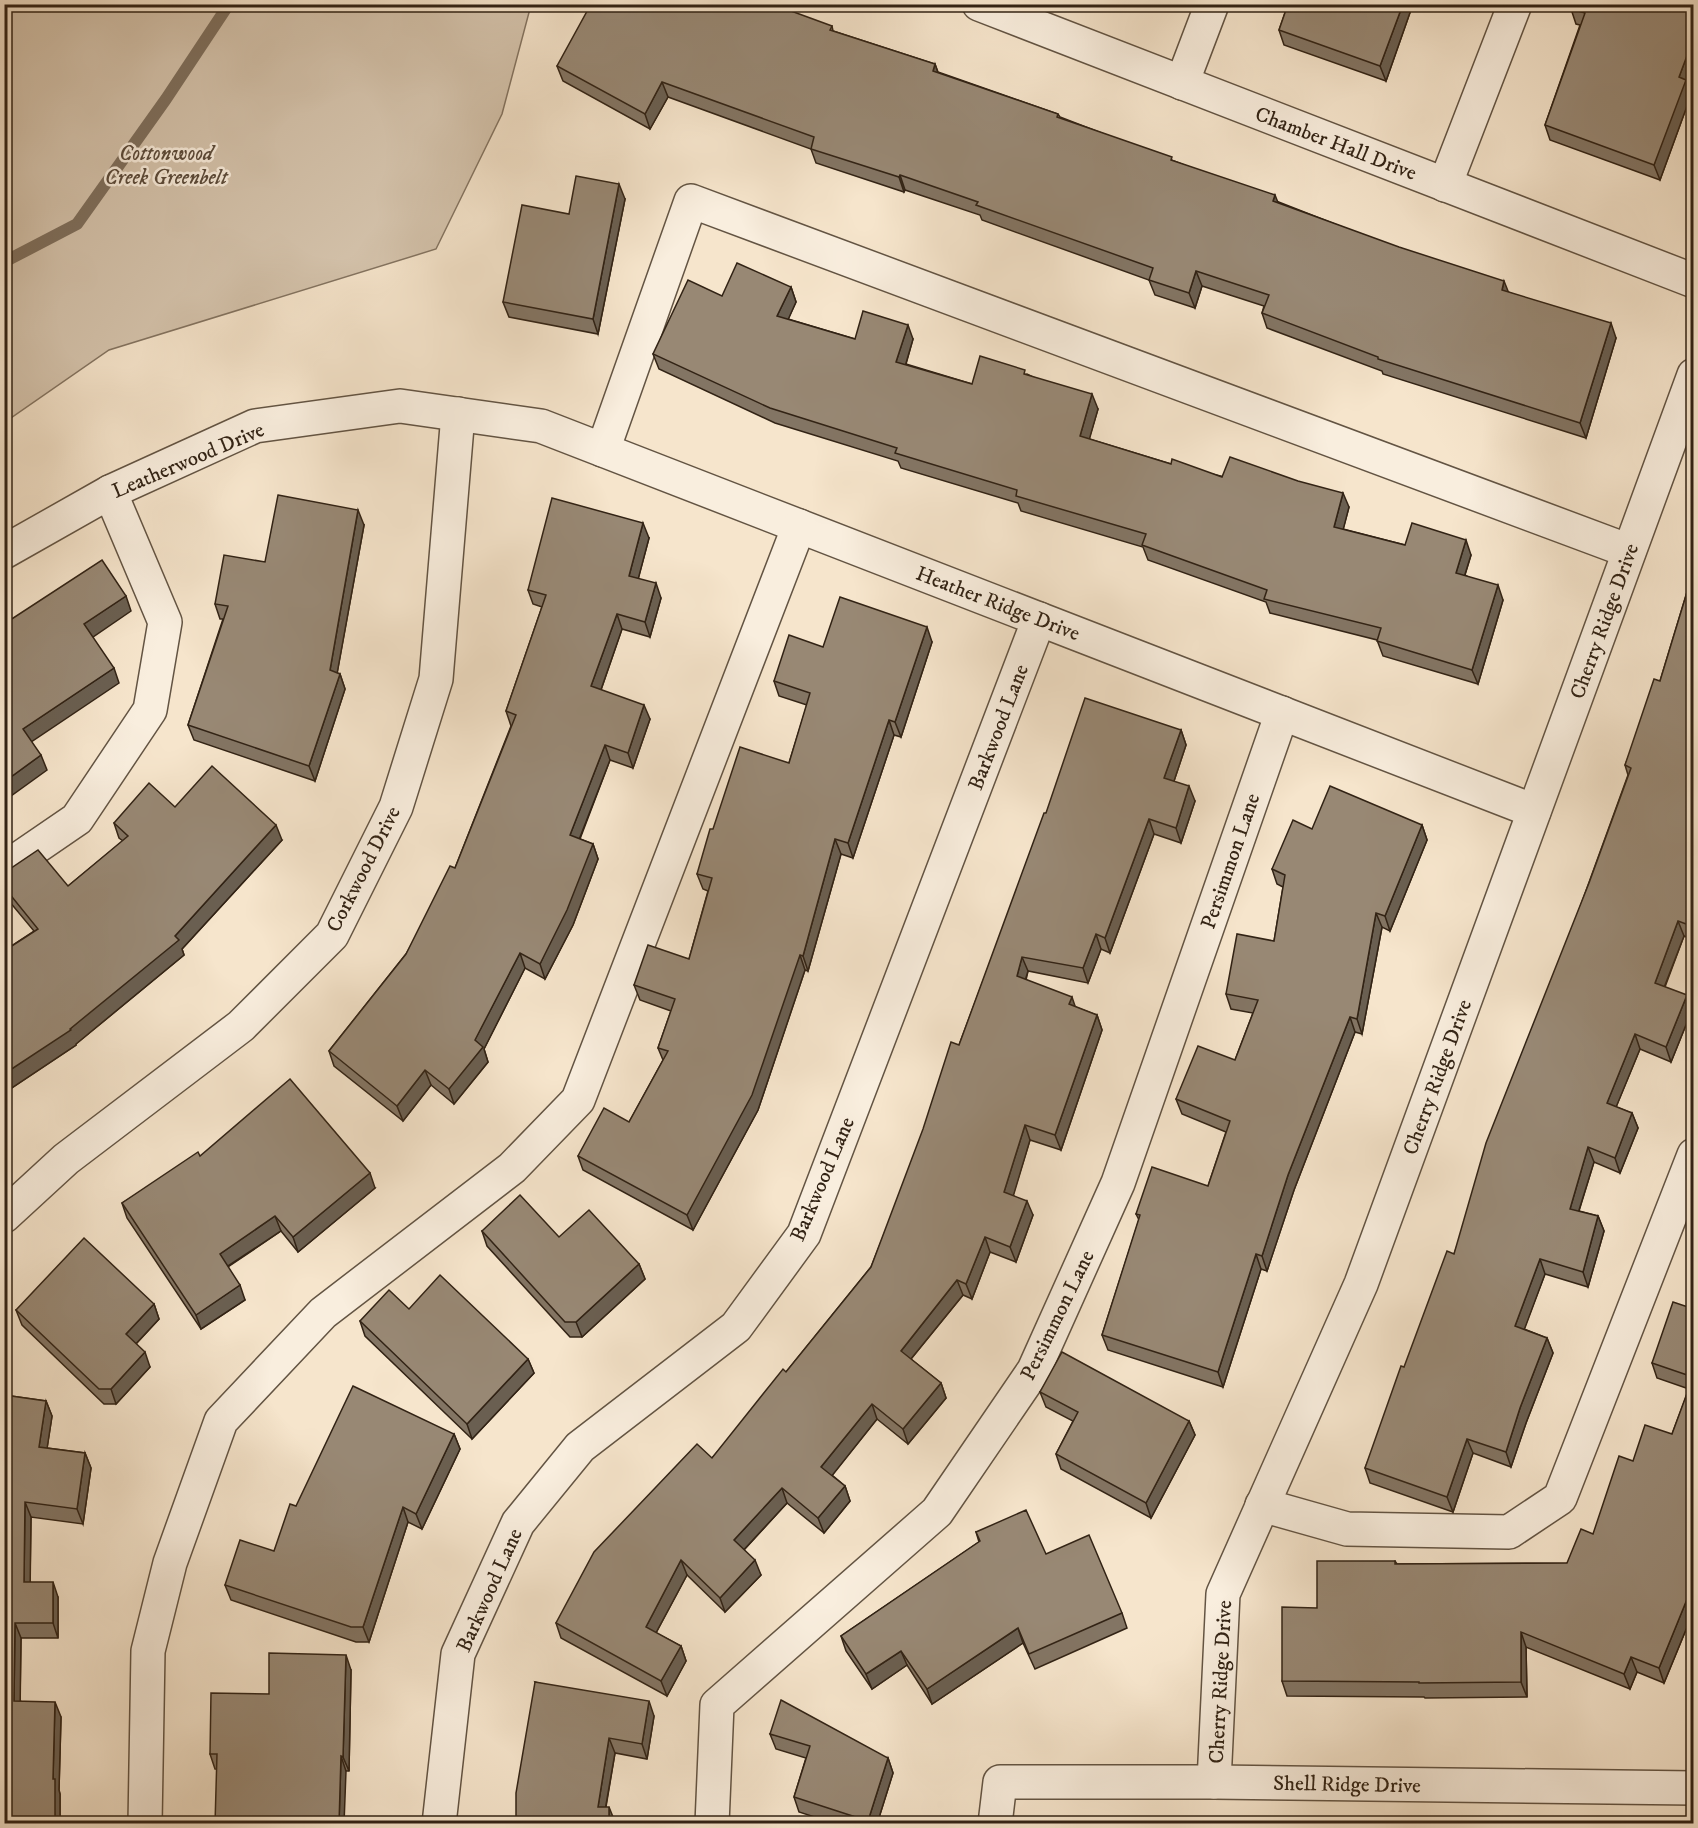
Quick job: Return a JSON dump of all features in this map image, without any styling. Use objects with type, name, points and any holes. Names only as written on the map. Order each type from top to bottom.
[{"type":"street","name":"Chamber Hall Drive","points":[[979,4],[1694,281]]},
{"type":"street","points":[[1182,83],[1212,4]]},
{"type":"street","points":[[1445,185],[1515,4]]},
{"type":"street","points":[[603,450],[691,201],[1629,551]]},
{"type":"street","name":"Cherry Ridge Drive","points":[[1214,1782],[1222,1594],[1361,1284],[1694,375]]},
{"type":"street","name":"Leatherwood Drive","points":[[4,552],[110,492],[255,426],[400,406],[458,414]]},
{"type":"street","name":"Heather Ridge Drive","points":[[458,414],[541,426],[1534,811]]},
{"type":"street","name":"Corkwood Drive","points":[[4,1216],[66,1159],[241,1026],[332,935],[396,807],[436,679],[458,414]]},
{"type":"street","points":[[4,869],[77,819],[150,710],[165,622],[110,492]]},
{"type":"street","points":[[145,1824],[148,1651],[170,1563],[221,1421],[323,1313],[512,1168],[578,1100],[798,526]]},
{"type":"street","name":"Barkwood Lane","points":[[439,1824],[458,1654],[518,1523],[580,1447],[736,1327],[804,1233],[1039,619]]},
{"type":"street","name":"Persimmon Lane","points":[[712,1824],[717,1705],[937,1512],[1034,1370],[1118,1183],[1282,713]]},
{"type":"street","points":[[1262,1505],[1347,1529],[1509,1532],[1560,1498],[1694,1155]]},
{"type":"street","name":"Shell Ridge Drive","points":[[994,1824],[999,1782],[1214,1782],[1694,1788]]},
{"type":"green space","name":"Cottonwood Creek Greenbelt","points":[[5,4],[531,5],[502,114],[436,249],[109,350],[5,422]]},
{"type":"building","points":[[591,4],[639,4],[647,9],[649,4],[772,4],[832,26],[830,30],[935,64],[933,71],[1058,114],[1057,117],[1172,157],[1171,160],[1275,195],[1273,201],[1399,247],[1504,281],[1502,290],[1611,323],[1580,423],[1378,359],[1378,357],[1262,313],[1269,295],[1196,271],[1189,293],[1149,280],[1153,268],[976,205],[978,202],[900,175],[899,177],[811,149],[814,137],[662,82],[645,114],[557,66]]},
{"type":"building","points":[[1288,4],[1403,4],[1380,66],[1279,30]]},
{"type":"building","points":[[1572,4],[1694,4],[1694,37],[1679,77],[1686,80],[1654,165],[1545,125],[1585,13],[1571,9]]},
{"type":"building","points":[[576,176],[619,184],[593,319],[503,302],[522,205],[569,214]]},
{"type":"building","points":[[737,263],[791,287],[777,316],[855,339],[863,311],[908,325],[896,362],[972,384],[980,356],[1025,370],[1024,374],[1092,394],[1080,436],[1171,464],[1172,459],[1222,477],[1230,457],[1298,481],[1343,493],[1334,527],[1405,545],[1412,523],[1466,540],[1456,573],[1498,585],[1472,670],[1377,641],[1381,628],[1264,599],[1267,590],[1142,545],[1146,534],[1016,496],[1017,490],[895,453],[897,448],[770,408],[653,354],[688,280],[722,296]]},
{"type":"building","points":[[278,495],[358,510],[330,670],[340,674],[309,766],[188,725],[228,606],[215,604],[224,555],[265,562]]},
{"type":"building","points":[[552,498],[643,523],[629,576],[656,583],[645,622],[617,614],[591,686],[644,705],[628,753],[605,745],[570,835],[593,844],[567,910],[540,964],[520,953],[475,1040],[483,1047],[449,1089],[425,1070],[397,1106],[329,1051],[406,954],[450,866],[455,868],[516,715],[506,711],[546,595],[528,590]]},
{"type":"building","points":[[102,560],[126,596],[84,624],[114,668],[23,729],[41,755],[4,782],[4,624]]},
{"type":"building","points":[[1694,569],[1694,856],[1688,871],[1694,874],[1694,927],[1678,921],[1655,983],[1687,995],[1666,1047],[1635,1034],[1607,1103],[1632,1113],[1615,1158],[1588,1147],[1570,1209],[1598,1216],[1583,1272],[1540,1259],[1515,1326],[1547,1338],[1506,1452],[1467,1439],[1447,1497],[1365,1468],[1401,1366],[1404,1367],[1447,1251],[1454,1254],[1486,1143],[1589,883],[1631,768],[1625,765],[1654,679],[1660,681]]},
{"type":"building","points":[[840,597],[927,627],[895,722],[889,720],[848,843],[835,839],[803,956],[800,955],[752,1095],[687,1215],[578,1156],[604,1108],[629,1122],[668,1051],[658,1048],[675,999],[634,985],[648,945],[689,959],[712,878],[697,874],[710,829],[713,829],[740,747],[789,763],[810,693],[774,681],[789,635],[823,647]]},
{"type":"building","points":[[1085,698],[1181,730],[1164,778],[1189,786],[1176,828],[1149,819],[1105,938],[1096,934],[1083,968],[1022,957],[1017,976],[1072,997],[1069,1004],[1097,1015],[1055,1135],[1025,1125],[1004,1192],[1027,1201],[1010,1247],[985,1237],[966,1284],[957,1280],[901,1351],[941,1383],[903,1429],[872,1404],[821,1467],[845,1486],[818,1518],[782,1488],[734,1540],[755,1560],[720,1598],[681,1560],[646,1627],[681,1646],[661,1681],[556,1623],[594,1552],[697,1444],[712,1458],[783,1369],[786,1372],[871,1267],[923,1129],[951,1042],[959,1045],[1044,813],[1046,813]]},
{"type":"building","points":[[212,766],[276,825],[175,936],[179,940],[71,1030],[4,1074],[4,951],[38,929],[4,887],[4,873],[38,850],[68,886],[128,836],[114,823],[149,783],[175,807]]},
{"type":"building","points":[[1330,786],[1422,825],[1385,916],[1376,913],[1357,1019],[1350,1017],[1288,1175],[1262,1256],[1256,1254],[1218,1372],[1102,1335],[1140,1215],[1136,1214],[1152,1167],[1208,1186],[1230,1121],[1176,1099],[1198,1046],[1235,1060],[1258,1000],[1226,994],[1237,934],[1274,941],[1285,875],[1272,869],[1293,820],[1312,829]]},
{"type":"building","points":[[290,1079],[370,1173],[293,1237],[275,1216],[220,1254],[240,1285],[196,1315],[122,1203],[198,1152],[200,1156]]},
{"type":"building","points":[[520,1195],[559,1237],[589,1210],[639,1264],[576,1322],[565,1322],[482,1231]]},
{"type":"building","points":[[84,1238],[154,1304],[126,1334],[145,1352],[111,1389],[99,1389],[16,1310]]},
{"type":"building","points":[[440,1275],[528,1359],[467,1424],[360,1321],[389,1290],[409,1309]]},
{"type":"building","points":[[1673,1302],[1694,1309],[1694,1582],[1659,1668],[1631,1657],[1624,1674],[1521,1632],[1521,1682],[1282,1681],[1282,1607],[1317,1608],[1317,1561],[1395,1561],[1395,1564],[1567,1563],[1581,1529],[1593,1534],[1619,1456],[1633,1461],[1645,1425],[1672,1434],[1693,1377],[1652,1363]]},
{"type":"building","points":[[1062,1352],[1189,1421],[1146,1503],[1056,1454],[1078,1412],[1040,1392]]},
{"type":"building","points":[[353,1386],[454,1434],[416,1514],[403,1507],[363,1627],[351,1627],[225,1585],[240,1540],[274,1551],[290,1504],[296,1506]]},
{"type":"building","points":[[4,1395],[46,1401],[39,1447],[85,1453],[77,1509],[25,1502],[24,1582],[53,1582],[53,1623],[15,1623],[14,1701],[55,1702],[53,1779],[55,1779],[55,1824],[4,1824]]},
{"type":"building","points":[[1026,1510],[1046,1554],[1089,1535],[1122,1613],[1029,1654],[1018,1628],[927,1689],[901,1651],[866,1674],[841,1636],[980,1541],[976,1532]]},
{"type":"building","points":[[269,1653],[346,1655],[339,1824],[215,1824],[217,1754],[210,1754],[211,1693],[269,1694]]},
{"type":"building","points":[[535,1682],[649,1701],[642,1744],[609,1738],[598,1807],[609,1807],[609,1824],[516,1824],[516,1793]]},
{"type":"building","points":[[781,1700],[888,1758],[868,1821],[794,1797],[810,1746],[770,1734]]},
{"type":"waterway","points":[[4,262],[77,224],[166,99],[229,4]]}]
